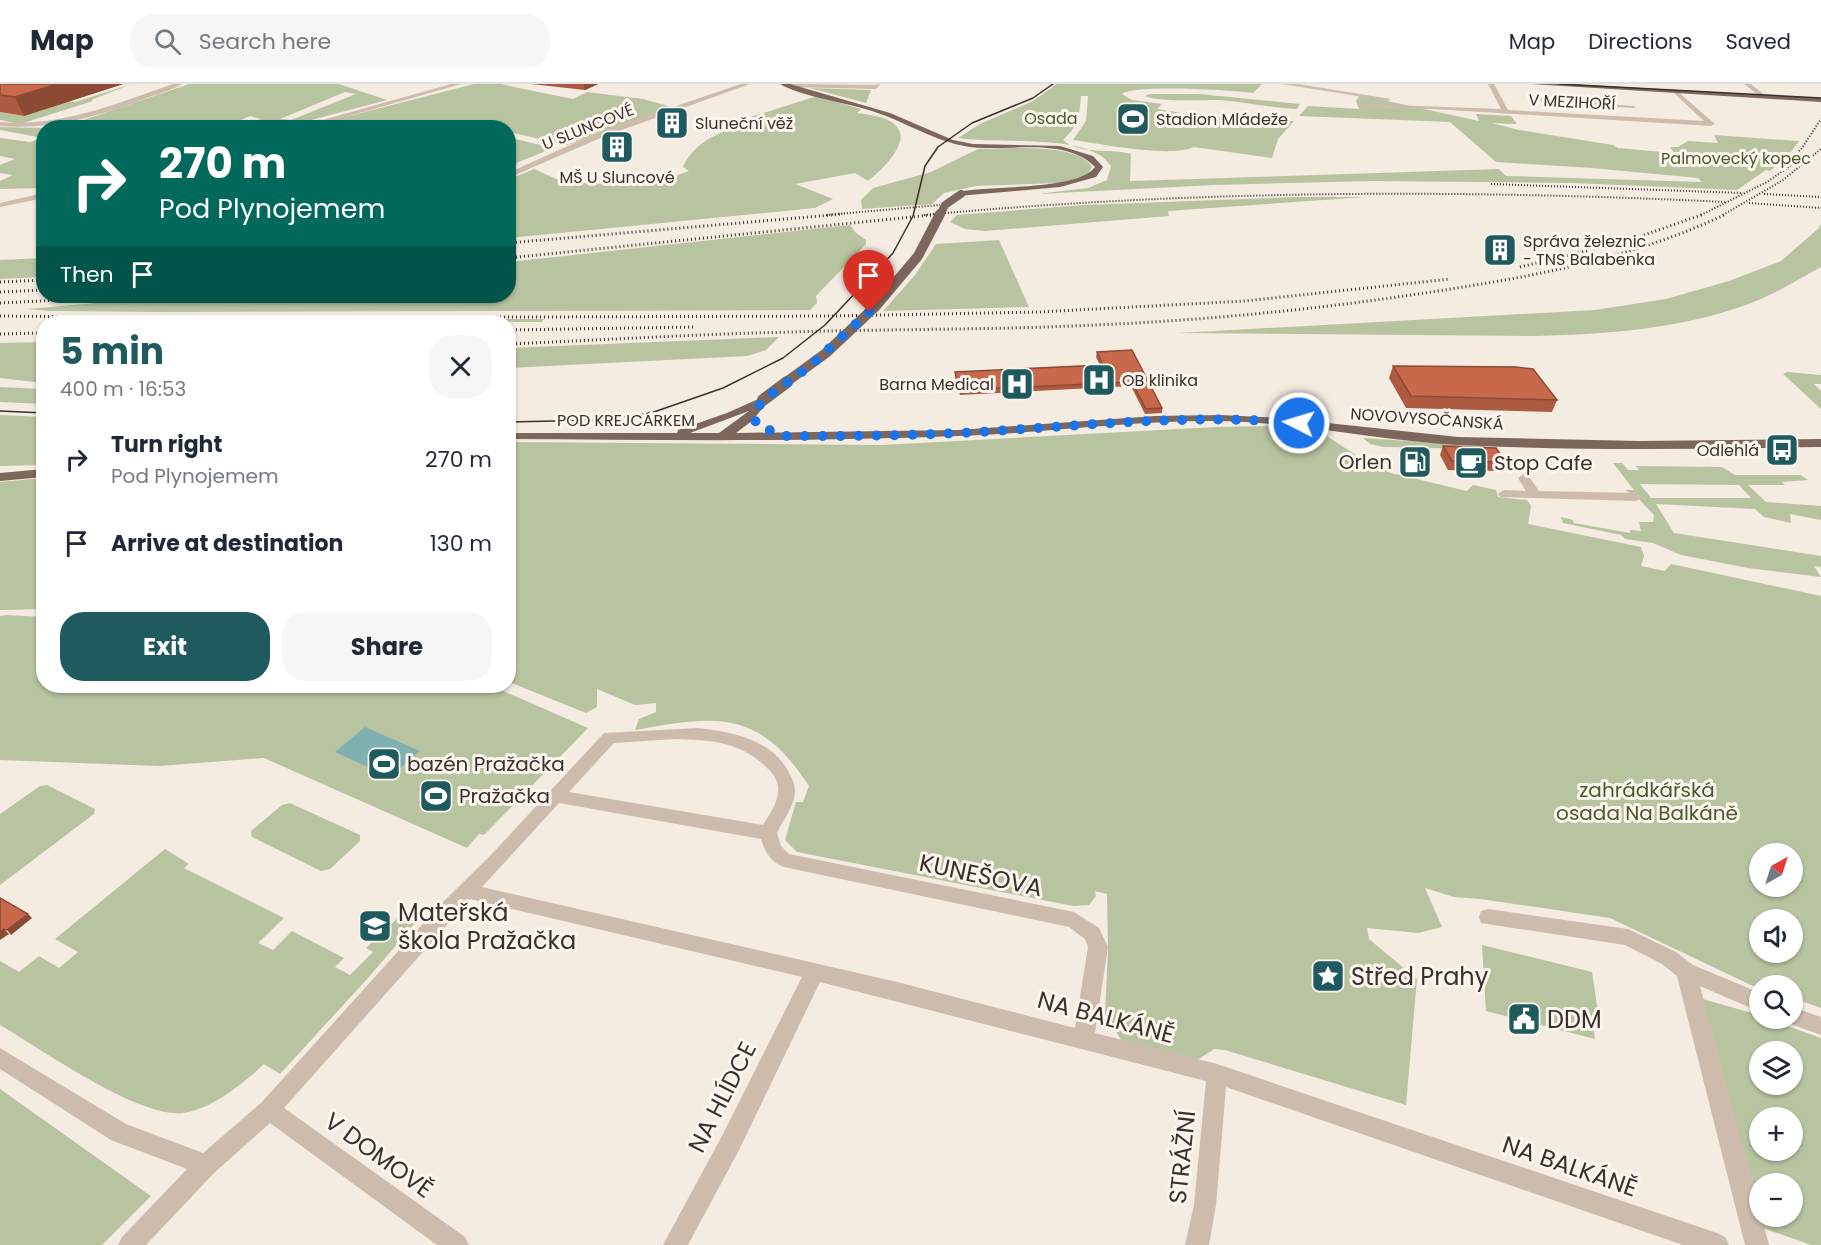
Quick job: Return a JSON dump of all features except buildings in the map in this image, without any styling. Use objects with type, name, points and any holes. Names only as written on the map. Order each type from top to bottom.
[{"type":"main road","points":[[1534,84],[1598,85],[1821,98]]},
{"type":"main road","points":[[763,400],[754,414],[732,436],[724,428],[826,352],[876,306],[918,256],[945,205],[961,194],[992,188],[1075,183],[1095,176],[1099,167],[1089,157],[1061,149],[951,143],[890,115],[786,85]]},
{"type":"main road","points":[[1598,85],[1676,92],[1758,93]]},
{"type":"main road","points":[[668,436],[732,415],[763,400]]},
{"type":"main road","points":[[754,414],[756,424],[782,436]]},
{"type":"main road","name":"NOVOVYSOČANSKÁ","points":[[732,436],[960,433],[1116,422],[1219,418],[1299,423],[1382,435],[1459,441],[1821,443]]},
{"type":"main road","name":"POD KREJCÁRKEM","points":[[516,436],[732,436]]},
{"type":"main road","points":[[0,477],[36,474]]},
{"type":"street","points":[[72,120],[179,84]]},
{"type":"street","points":[[326,120],[458,84]]},
{"type":"street","points":[[786,85],[876,87],[877,84]]},
{"type":"street","points":[[1285,84],[1432,106]]},
{"type":"street","points":[[1491,84],[1506,112]]},
{"type":"street","points":[[1747,84],[1758,93]]},
{"type":"street","points":[[722,85],[744,85]]},
{"type":"street","name":"U SLUNCOVÉ","points":[[516,172],[613,130],[744,85]]},
{"type":"street","name":"V MEZIHOŘÍ","points":[[1432,106],[1711,124],[1676,92]]},
{"type":"street","points":[[1362,106],[1432,106]]},
{"type":"street","points":[[0,124],[22,127],[36,126]]},
{"type":"street","points":[[0,205],[36,197]]},
{"type":"street","points":[[1524,478],[1535,495]]},
{"type":"street","points":[[1504,494],[1635,497]]},
{"type":"street","points":[[130,1245],[206,1165],[269,1110],[446,911],[610,737],[692,733],[718,736],[739,742],[773,762],[784,777],[787,794],[768,833],[555,796]]},
{"type":"street","name":"KUNEŠOVA","points":[[768,833],[773,850],[784,860],[1074,920],[1092,934],[1098,947],[1084,1037]]},
{"type":"street","name":"NA BALKÁNĚ","points":[[466,891],[1084,1037],[1217,1074],[1717,1245]]},
{"type":"street","points":[[1488,918],[1628,937],[1669,958],[1686,971],[1749,998]]},
{"type":"street","points":[[1686,971],[1757,1245]]},
{"type":"street","name":"NA HLÍDCE","points":[[675,1245],[731,1142],[815,972]]},
{"type":"street","points":[[1803,1020],[1821,1026]]},
{"type":"street","points":[[0,1058],[119,1132],[206,1165]]},
{"type":"street","name":"STRÁŽNÍ","points":[[1197,1245],[1205,1205],[1217,1074]]},
{"type":"street","name":"V DOMOVĚ","points":[[269,1110],[458,1245]]},
{"type":"green space","points":[[132,84],[91,100],[93,101],[20,124],[0,120],[0,112],[23,116],[46,109],[33,96],[75,102]]},
{"type":"green space","points":[[189,84],[339,84],[387,100],[311,120],[291,120],[258,120],[261,119],[250,116],[241,120],[84,120]],"holes":[[[345,92],[356,94],[291,120],[280,119]]]},
{"type":"green space","points":[[474,84],[500,84],[573,99],[587,92],[643,99],[672,107],[567,145],[516,134],[516,120],[334,120]]},
{"type":"green space","name":"Osada","points":[[1057,84],[1262,84],[1253,93],[1163,88],[1130,91],[1122,94],[1132,100],[1162,104],[1157,109],[1201,116],[1294,121],[1278,139],[1272,158],[1194,147],[1183,150],[1153,151],[1073,140],[1086,121],[1088,96],[1081,96],[1077,120],[1063,140],[1071,145],[958,138],[980,124],[1033,101]]},
{"type":"green space","points":[[810,88],[871,90],[866,103]]},
{"type":"green space","points":[[1150,94],[1199,94],[1300,104],[1297,109],[1219,100],[1170,100],[1145,96]]},
{"type":"green space","name":"Palmovecký kopec","points":[[1360,95],[1479,121],[1476,114],[1511,116],[1517,124],[1492,123],[1519,130],[1613,145],[1618,148],[1674,153],[1670,147],[1678,147],[1688,141],[1718,143],[1714,135],[1799,141],[1791,152],[1782,155],[1781,161],[1770,171],[1766,170],[1737,190],[1572,183],[1371,181],[1214,185],[1037,194],[1088,188],[1107,180],[1111,166],[1102,157],[1088,150],[1131,154],[1130,181],[1499,169],[1506,176],[1702,182],[1698,178],[1496,162],[1450,122],[1299,116],[1308,106],[1359,109],[1356,101]]},
{"type":"green space","points":[[817,96],[861,109],[857,113],[889,120],[897,127],[900,141],[892,157],[868,181],[855,173],[795,184],[833,199],[815,208],[516,237],[516,177],[534,169],[563,182],[648,186],[689,171],[683,167],[691,154],[714,136],[728,130],[719,127]]},
{"type":"green space","points":[[1562,96],[1636,108],[1542,103],[1539,98],[1564,99]]},
{"type":"green space","points":[[0,127],[36,128],[36,137],[0,130]]},
{"type":"green space","points":[[0,138],[30,142],[36,140],[36,188],[0,189],[0,181],[13,175],[0,173],[0,165],[15,159],[0,156]]},
{"type":"green space","points":[[516,139],[553,148],[516,163]]},
{"type":"green space","points":[[978,149],[1057,150],[1084,159],[1092,167],[1086,176],[1060,183],[976,186],[944,193],[932,204],[862,209],[861,200],[873,188],[931,172]]},
{"type":"green space","points":[[1296,197],[1366,197],[1168,211],[1169,216],[985,231],[965,229],[950,222],[957,215],[1084,205]]},
{"type":"green space","points":[[1821,224],[1821,267],[1753,302],[1718,314],[1668,325],[1616,332],[1538,336],[1178,333],[1595,310],[1666,299],[1729,281],[1781,261]]},
{"type":"green space","points":[[850,225],[866,240],[866,244],[816,296],[817,303],[810,310],[155,312],[27,309],[96,303],[516,303],[516,261]]},
{"type":"green space","points":[[999,240],[1029,307],[883,311],[915,275],[936,244]]},
{"type":"green space","points":[[36,258],[36,277],[0,279],[0,260]]},
{"type":"green space","points":[[516,319],[544,319],[542,322],[516,322]]},
{"type":"green space","points":[[779,337],[766,350],[747,356],[516,368],[516,348]]},
{"type":"green space","points":[[36,342],[36,382],[0,378],[0,343]]},
{"type":"green space","points":[[1787,372],[1821,375],[1821,384],[1814,384],[1821,391],[1821,409],[1783,374]]},
{"type":"green space","points":[[0,387],[36,389],[36,404],[0,402]]},
{"type":"green space","points":[[0,415],[36,417],[36,465],[0,466]]},
{"type":"green space","name":"zahrádkářská osada Na Balkáně","points":[[1276,426],[1322,433],[1359,457],[1391,473],[1467,491],[1473,485],[1496,490],[1498,497],[1527,500],[1531,506],[1528,524],[1641,547],[1644,556],[1641,566],[1665,571],[1671,564],[1821,596],[1821,1008],[1803,1002],[1803,975],[1749,975],[1749,984],[1610,918],[1454,897],[1425,888],[1442,927],[1418,933],[1367,928],[1369,939],[1417,979],[1406,1105],[1225,1050],[1214,1049],[1196,1061],[1123,1043],[1105,1014],[1108,950],[1107,894],[1095,891],[1096,896],[1089,905],[1073,906],[797,852],[785,840],[796,802],[803,802],[809,786],[791,761],[754,730],[713,721],[635,730],[639,719],[656,712],[656,703],[635,705],[597,689],[597,707],[586,713],[516,685],[516,442],[882,445],[1216,427]]},
{"type":"green space","points":[[1363,438],[1484,446],[1499,452],[1508,469],[1503,471],[1479,449],[1384,447],[1370,444]]},
{"type":"green space","points":[[1613,463],[1622,463],[1628,470],[1639,470],[1636,466],[1722,467],[1735,475],[1801,475],[1808,480],[1782,482],[1785,485],[1748,485],[1766,502],[1821,506],[1821,520],[1790,514],[1791,523],[1764,517],[1755,509],[1656,504],[1674,533],[1821,556],[1821,567],[1814,566],[1821,577],[1748,568],[1681,555],[1653,543],[1625,539],[1621,535],[1563,523],[1561,517],[1573,520],[1574,523],[1630,533],[1630,530],[1641,531],[1639,522],[1653,522],[1654,515],[1637,497],[1625,490],[1634,490]],"holes":[[[1640,484],[1739,485],[1751,498],[1651,498]]]},
{"type":"green space","points":[[36,479],[36,609],[0,610],[0,482]]},
{"type":"green space","points":[[0,616],[36,617],[36,693],[508,693],[588,728],[484,835],[479,834],[467,848],[264,758],[159,766],[0,760]]},
{"type":"green space","points":[[47,785],[95,809],[94,814],[0,885],[0,814],[40,786]]},
{"type":"green space","points":[[290,803],[360,835],[360,841],[330,869],[321,871],[252,837],[251,831],[282,805]]},
{"type":"green space","points":[[165,849],[189,864],[184,868],[284,918],[258,943],[273,950],[292,931],[344,958],[335,967],[350,975],[373,952],[366,948],[401,915],[416,922],[280,1074],[264,1064],[216,1101],[194,1111],[183,1113],[164,1112],[116,1094],[0,1025],[0,961],[19,972],[39,956],[59,968],[78,952],[55,939]]},
{"type":"green space","points":[[1482,945],[1592,972],[1600,1025],[1593,1024],[1595,1039],[1486,1011]]},
{"type":"green space","points":[[1699,998],[1749,1012],[1749,1029],[1795,1029],[1821,1038],[1821,1245],[1811,1245],[1763,1228],[1803,1227],[1803,1173],[1749,1173],[1749,1179]]},
{"type":"green space","points":[[0,1089],[151,1196],[102,1245],[0,1245]]},
{"type":"water","name":"bazén Pražačka","points":[[365,727],[420,751],[390,777],[335,752]]},
{"type":"tram line","points":[[516,422],[601,420],[651,413],[723,388],[783,358],[825,325],[893,253],[913,216],[925,166],[938,147],[972,123],[1033,98],[1053,84]]},
{"type":"tram line","points":[[1559,84],[1821,98]]},
{"type":"tram line","points":[[0,411],[36,413]]},
{"type":"railway","points":[[1784,166],[1802,148],[1821,119]]},
{"type":"railway","points":[[1723,215],[1783,180],[1821,149]]},
{"type":"railway","points":[[1701,215],[1767,182],[1796,162]]},
{"type":"railway","points":[[1491,184],[1743,193]]},
{"type":"railway","points":[[924,215],[1124,201],[1324,194],[1524,195],[1725,202]]},
{"type":"railway","points":[[1764,194],[1821,197]]},
{"type":"railway","points":[[1749,203],[1821,208]]},
{"type":"railway","points":[[826,215],[940,205]]},
{"type":"railway","points":[[516,242],[843,214]]},
{"type":"railway","points":[[516,257],[941,214]]},
{"type":"railway","points":[[1520,267],[1627,241],[1704,214]]},
{"type":"railway","points":[[516,344],[757,333],[1071,326],[1196,319],[1280,311],[1363,302],[1528,276],[1649,245],[1726,214]]},
{"type":"railway","points":[[516,317],[833,316],[1039,312],[1245,301],[1450,279]]},
{"type":"railway","points":[[0,282],[36,280]]},
{"type":"railway","points":[[0,292],[36,290]]},
{"type":"railway","points":[[0,303],[36,301]]},
{"type":"railway","points":[[0,316],[36,316]]},
{"type":"railway","points":[[516,330],[695,327]]},
{"type":"railway","points":[[0,334],[36,333]]},
{"type":"place","name":"Stadion Mládeže","points":[[1133,119]]},
{"type":"place","name":"Sluneční věž","points":[[672,123]]},
{"type":"place","name":"MŠ U Sluncové","points":[[617,147]]},
{"type":"place","name":"Správa železnic - TNS Balabenka","points":[[1500,250]]},
{"type":"place","name":"OB klinika","points":[[1099,380]]},
{"type":"place","name":"Barna Medical","points":[[1017,384]]},
{"type":"place","name":"Odlehlá","points":[[1782,450]]},
{"type":"place","name":"Orlen","points":[[1415,462]]},
{"type":"place","name":"Stop Cafe","points":[[1471,463]]},
{"type":"place","name":"bazén Pražačka","points":[[384,764]]},
{"type":"place","name":"Pražačka","points":[[436,796]]},
{"type":"place","name":"Mateřská škola Pražačka","points":[[375,926]]},
{"type":"place","name":"Střed Prahy","points":[[1328,976]]},
{"type":"place","name":"DDM","points":[[1524,1019]]},
{"type":"route","points":[[869,312],[810,366],[763,400],[754,414],[756,424],[782,436],[850,436],[960,433],[1116,422],[1219,418],[1299,423]]}]
